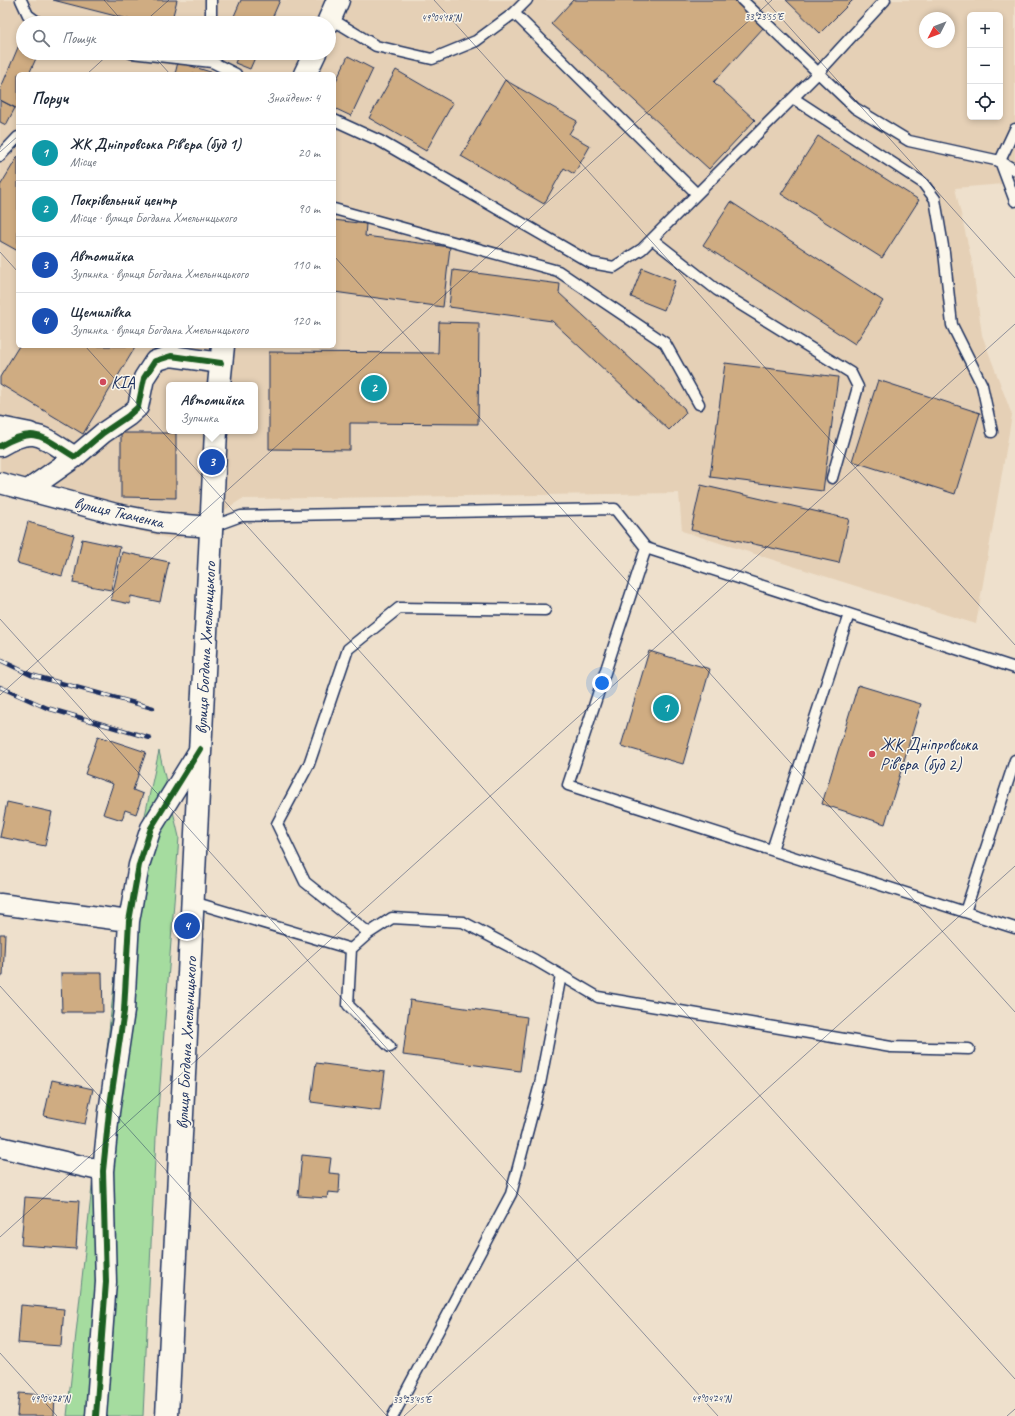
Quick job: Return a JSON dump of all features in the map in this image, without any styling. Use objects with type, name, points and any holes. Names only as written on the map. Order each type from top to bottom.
[{"type":"main road","points":[[306,72],[312,60]]},
{"type":"main road","points":[[219,382],[222,354]]},
{"type":"main road","name":"вулиця Богдана Хмельницького","points":[[167,1416],[216,434]]},
{"type":"street","points":[[28,490],[74,457],[138,407],[144,378],[155,361],[168,351],[222,354]]},
{"type":"street","points":[[0,426],[44,438],[74,457]]},
{"type":"street","points":[[0,446],[16,436],[30,433]]},
{"type":"street","name":"вулиця Ткаченка","points":[[0,482],[139,519],[162,523],[211,527]]},
{"type":"street","points":[[96,1416],[106,1282],[103,1171],[109,1112],[124,1011],[129,921],[140,865],[151,828],[200,749]]},
{"type":"street","points":[[0,904],[129,921]]},
{"type":"street","points":[[0,1147],[103,1171]]},
{"type":"lane","points":[[20,0],[29,16]]},
{"type":"lane","points":[[211,0],[211,16]]},
{"type":"lane","points":[[336,17],[376,46],[432,59],[476,41],[514,13],[528,0]]},
{"type":"lane","points":[[742,0],[855,108],[909,141],[1000,160],[1015,170]]},
{"type":"lane","points":[[336,121],[380,141],[591,263],[614,267],[642,249],[818,73],[885,0]]},
{"type":"lane","points":[[514,13],[697,194]]},
{"type":"lane","points":[[215,60],[233,72]]},
{"type":"lane","points":[[792,98],[923,183],[935,199],[944,252],[952,325],[982,385],[992,432]]},
{"type":"lane","points":[[1015,129],[1000,160],[1015,201]]},
{"type":"lane","points":[[0,156],[16,139]]},
{"type":"lane","points":[[336,210],[558,271],[665,343],[699,404]]},
{"type":"lane","points":[[652,239],[717,290],[851,372],[858,388],[832,478]]},
{"type":"lane","points":[[211,527],[241,516],[615,509],[646,548],[1015,668]]},
{"type":"lane","points":[[646,548],[568,785],[1015,928]]},
{"type":"lane","points":[[369,933],[305,882],[277,824],[309,764],[348,649],[399,608],[545,610]]},
{"type":"lane","points":[[772,850],[849,614]]},
{"type":"lane","points":[[965,912],[1015,760]]},
{"type":"lane","points":[[193,902],[352,949]]},
{"type":"lane","points":[[390,1047],[348,1005],[352,949],[369,933],[392,918],[462,922],[561,975],[598,997],[892,1047],[969,1049]]},
{"type":"lane","points":[[393,1416],[511,1194],[540,1084],[561,975]]},
{"type":"shaded area","points":[[0,0],[1015,0],[1015,183],[955,188],[972,262],[982,335],[1012,415],[976,624],[682,531],[679,493],[242,499],[177,540],[112,525],[0,493]]},
{"type":"green space","points":[[159,751],[179,837],[156,1137],[143,1416],[67,1416],[120,930]]},
{"type":"building","points":[[53,0],[177,0],[173,16],[116,16]]},
{"type":"building","points":[[241,0],[280,0],[273,16],[234,16]]},
{"type":"building","points":[[573,0],[734,0],[764,27],[714,82],[755,120],[709,169],[551,24]]},
{"type":"building","points":[[786,0],[853,0],[820,33]]},
{"type":"building","points":[[16,52],[16,60],[35,60],[30,72],[16,72],[16,108],[0,100],[0,90]]},
{"type":"building","points":[[348,56],[373,69],[351,116],[336,109],[336,81]]},
{"type":"building","points":[[236,60],[254,60],[250,69],[235,63]]},
{"type":"building","points":[[178,62],[210,72],[176,72]]},
{"type":"building","points":[[396,70],[453,103],[426,151],[369,118]]},
{"type":"building","points":[[505,80],[577,121],[569,134],[590,146],[574,174],[564,168],[544,204],[461,156]]},
{"type":"building","points":[[0,100],[15,108],[6,125],[0,122]]},
{"type":"building","points":[[818,136],[919,200],[882,258],[781,194]]},
{"type":"building","points":[[16,159],[16,250],[0,241],[0,186]]},
{"type":"building","points":[[731,202],[883,301],[855,344],[703,245]]},
{"type":"building","points":[[336,220],[366,224],[365,236],[450,247],[443,307],[336,292]]},
{"type":"building","points":[[642,268],[675,281],[664,310],[631,297]]},
{"type":"building","points":[[453,270],[560,284],[559,293],[684,408],[686,413],[669,430],[552,321],[449,307]]},
{"type":"building","points":[[439,322],[479,323],[478,424],[350,423],[350,450],[269,449],[269,352],[438,353]]},
{"type":"building","points":[[18,348],[135,348],[83,434],[0,384],[0,377]]},
{"type":"building","points":[[725,363],[838,377],[823,491],[710,477]]},
{"type":"building","points":[[878,380],[980,413],[955,494],[852,461]]},
{"type":"building","points":[[121,433],[176,434],[176,498],[121,497]]},
{"type":"building","points":[[701,485],[849,519],[839,563],[691,530]]},
{"type":"building","points":[[28,522],[74,535],[62,576],[17,563]]},
{"type":"building","points":[[82,539],[120,547],[111,590],[73,583]]},
{"type":"building","points":[[122,552],[169,562],[160,602],[131,596],[130,604],[111,600]]},
{"type":"building","points":[[649,651],[710,669],[683,764],[621,746]]},
{"type":"building","name":"ЖК Дніпровська Рів'єра (буд 2)","points":[[858,685],[921,704],[885,824],[822,804]]},
{"type":"building","points":[[98,736],[146,752],[133,790],[143,794],[136,814],[125,810],[122,820],[103,814],[113,784],[85,774]]},
{"type":"building","points":[[7,802],[52,812],[45,846],[0,837]]},
{"type":"building","points":[[0,934],[5,934],[3,976],[0,976]]},
{"type":"building","points":[[61,973],[102,973],[103,1012],[62,1012]]},
{"type":"building","points":[[410,1000],[527,1017],[520,1071],[403,1055]]},
{"type":"building","points":[[316,1063],[385,1072],[380,1111],[311,1102]]},
{"type":"building","points":[[52,1080],[93,1089],[85,1124],[44,1116]]},
{"type":"building","points":[[302,1155],[331,1158],[329,1173],[340,1174],[339,1193],[328,1192],[327,1198],[298,1196]]},
{"type":"building","points":[[25,1197],[79,1201],[76,1249],[21,1245]]},
{"type":"building","points":[[21,1305],[64,1309],[61,1346],[18,1343]]},
{"type":"building","points":[[19,1393],[55,1396],[54,1416],[17,1416]]},
{"type":"railway","points":[[0,660],[31,675],[153,708]]},
{"type":"railway","points":[[0,687],[47,708],[150,738]]},
{"type":"cycle path","points":[[0,446],[22,436],[39,436],[75,457],[103,433],[128,416],[138,407],[144,378],[155,361],[171,356],[221,363]]},
{"type":"cycle path","points":[[96,1416],[106,1282],[103,1171],[109,1112],[124,1011],[129,921],[139,865],[151,828],[200,749]]},
{"type":"place","name":"KIA","points":[[103,382]]},
{"type":"place","name":"Покрівельний центр","points":[[374,388]]},
{"type":"place","name":"Автомийка","points":[[212,462]]},
{"type":"place","name":"ЖК Дніпровська Рів'єра (буд 1)","points":[[666,708]]},
{"type":"place","name":"ЖК Дніпровська Рів'єра (буд 2)","points":[[872,754]]},
{"type":"place","name":"Щемилівка","points":[[187,926]]}]
